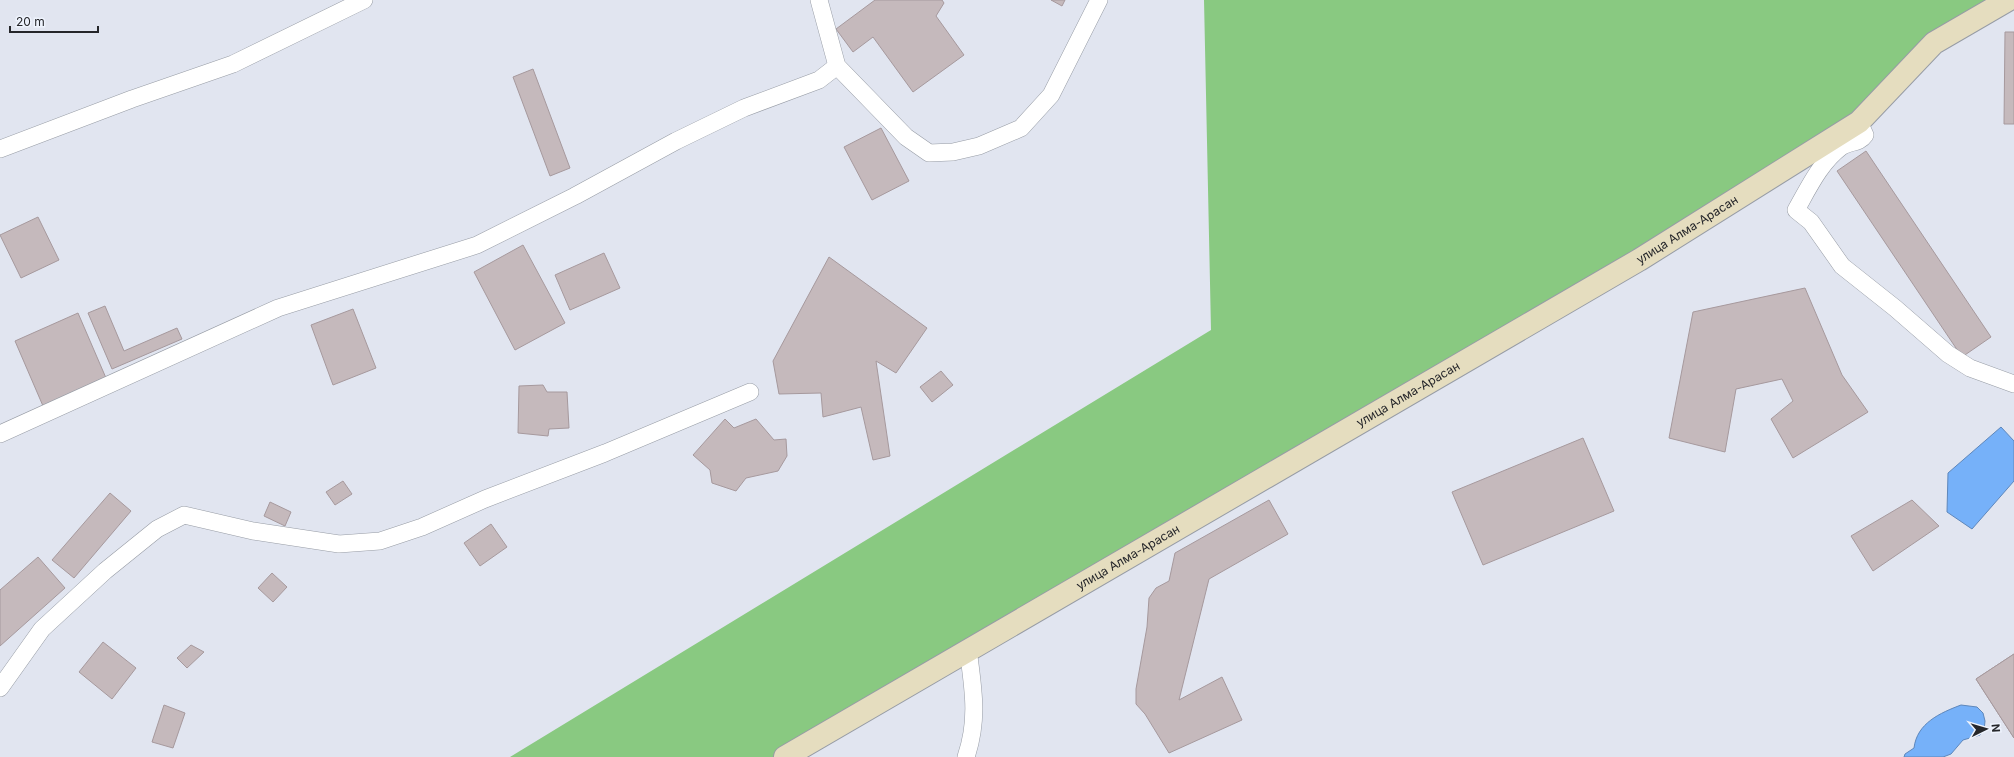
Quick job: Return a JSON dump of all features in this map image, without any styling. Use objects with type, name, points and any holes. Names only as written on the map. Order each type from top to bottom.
[{"type":"main road","name":"улица Алма-Арасан","points":[[784,757],[1639,260],[1859,122],[1934,43],[2008,0]]},
{"type":"lane","points":[[0,149],[132,99],[233,64],[364,0]]},
{"type":"lane","points":[[819,0],[837,66],[906,137],[929,153],[953,152],[979,146],[1021,128],[1051,95],[1099,0]]},
{"type":"lane","points":[[0,434],[144,367],[278,308],[477,245],[576,196],[676,141],[744,108],[819,80],[837,66]]},
{"type":"lane","points":[[1859,122],[1865,135],[1861,140],[1842,146],[1819,168],[1796,210],[1811,222],[1842,266],[1895,308],[1948,354],[1970,368],[2014,384]]},
{"type":"lane","points":[[0,688],[42,629],[105,571],[151,534],[184,515],[253,531],[339,544],[380,541],[422,527],[485,499],[605,453],[750,392]]},
{"type":"lane","points":[[966,757],[973,737],[974,698],[968,649]]},
{"type":"green space","points":[[1204,0],[2008,0],[1934,43],[1859,122],[785,757],[510,757],[1211,330]]},
{"type":"water","points":[[2001,427],[2014,441],[2014,481],[1972,529],[1947,512],[1948,473]]},
{"type":"water","points":[[1961,705],[1977,707],[1983,713],[1985,721],[1984,731],[1980,735],[1963,740],[1951,754],[1943,757],[1904,757],[1905,754],[1914,748],[1916,739],[1920,732],[1931,720]]},
{"type":"building","points":[[875,0],[942,0],[944,3],[936,16],[964,55],[913,92],[873,37],[853,52],[836,29]]},
{"type":"building","points":[[1051,0],[1065,0],[1062,6]]},
{"type":"building","points":[[2005,32],[2014,32],[2014,124],[2004,124]]},
{"type":"building","points":[[533,69],[570,168],[550,176],[513,77]]},
{"type":"building","points":[[881,128],[909,181],[872,200],[844,147]]},
{"type":"building","points":[[1866,151],[1991,337],[1962,357],[1837,171]]},
{"type":"building","points":[[38,217],[59,260],[21,278],[0,235]]},
{"type":"building","points":[[523,245],[565,323],[515,350],[474,272]]},
{"type":"building","points":[[604,253],[620,288],[570,310],[555,275]]},
{"type":"building","points":[[829,257],[927,328],[896,373],[876,361],[890,456],[873,460],[861,407],[823,417],[821,393],[779,394],[773,361]]},
{"type":"building","points":[[1805,288],[1842,375],[1868,412],[1793,458],[1771,419],[1793,401],[1782,379],[1736,389],[1725,452],[1669,438],[1693,312]]},
{"type":"building","points":[[105,306],[124,351],[177,328],[182,339],[112,369],[88,313]]},
{"type":"building","points":[[353,309],[376,368],[333,385],[311,325]]},
{"type":"building","points":[[78,313],[106,378],[43,406],[15,341]]},
{"type":"building","points":[[941,371],[953,385],[932,402],[920,387]]},
{"type":"building","points":[[543,385],[547,392],[567,392],[569,428],[549,429],[548,436],[518,433],[519,386]]},
{"type":"building","points":[[725,419],[734,428],[756,419],[774,440],[786,439],[787,456],[778,471],[746,478],[736,491],[712,483],[710,470],[693,455]]},
{"type":"building","points":[[1583,438],[1614,511],[1483,565],[1452,492]]},
{"type":"building","points":[[343,481],[352,494],[335,505],[326,492]]},
{"type":"building","points":[[110,493],[131,511],[74,578],[52,560]]},
{"type":"building","points":[[1269,500],[1288,534],[1209,579],[1179,700],[1222,677],[1242,720],[1169,753],[1145,714],[1136,704],[1136,689],[1147,627],[1149,598],[1156,588],[1169,581],[1175,553]]},
{"type":"building","points":[[1912,500],[1939,526],[1873,571],[1851,536]]},
{"type":"building","points":[[270,502],[291,512],[285,526],[264,516]]},
{"type":"building","points":[[491,524],[507,547],[480,566],[464,543]]},
{"type":"building","points":[[38,557],[65,588],[0,646],[0,590]]},
{"type":"building","points":[[272,573],[287,587],[273,602],[258,588]]},
{"type":"building","points":[[103,642],[136,668],[112,699],[79,672]]},
{"type":"building","points":[[191,645],[204,652],[187,668],[177,658]]},
{"type":"building","points":[[2014,654],[2014,738],[1976,679]]},
{"type":"building","points":[[2014,654],[2014,738],[1976,679]]},
{"type":"building","points":[[164,705],[185,713],[173,748],[152,742]]}]
